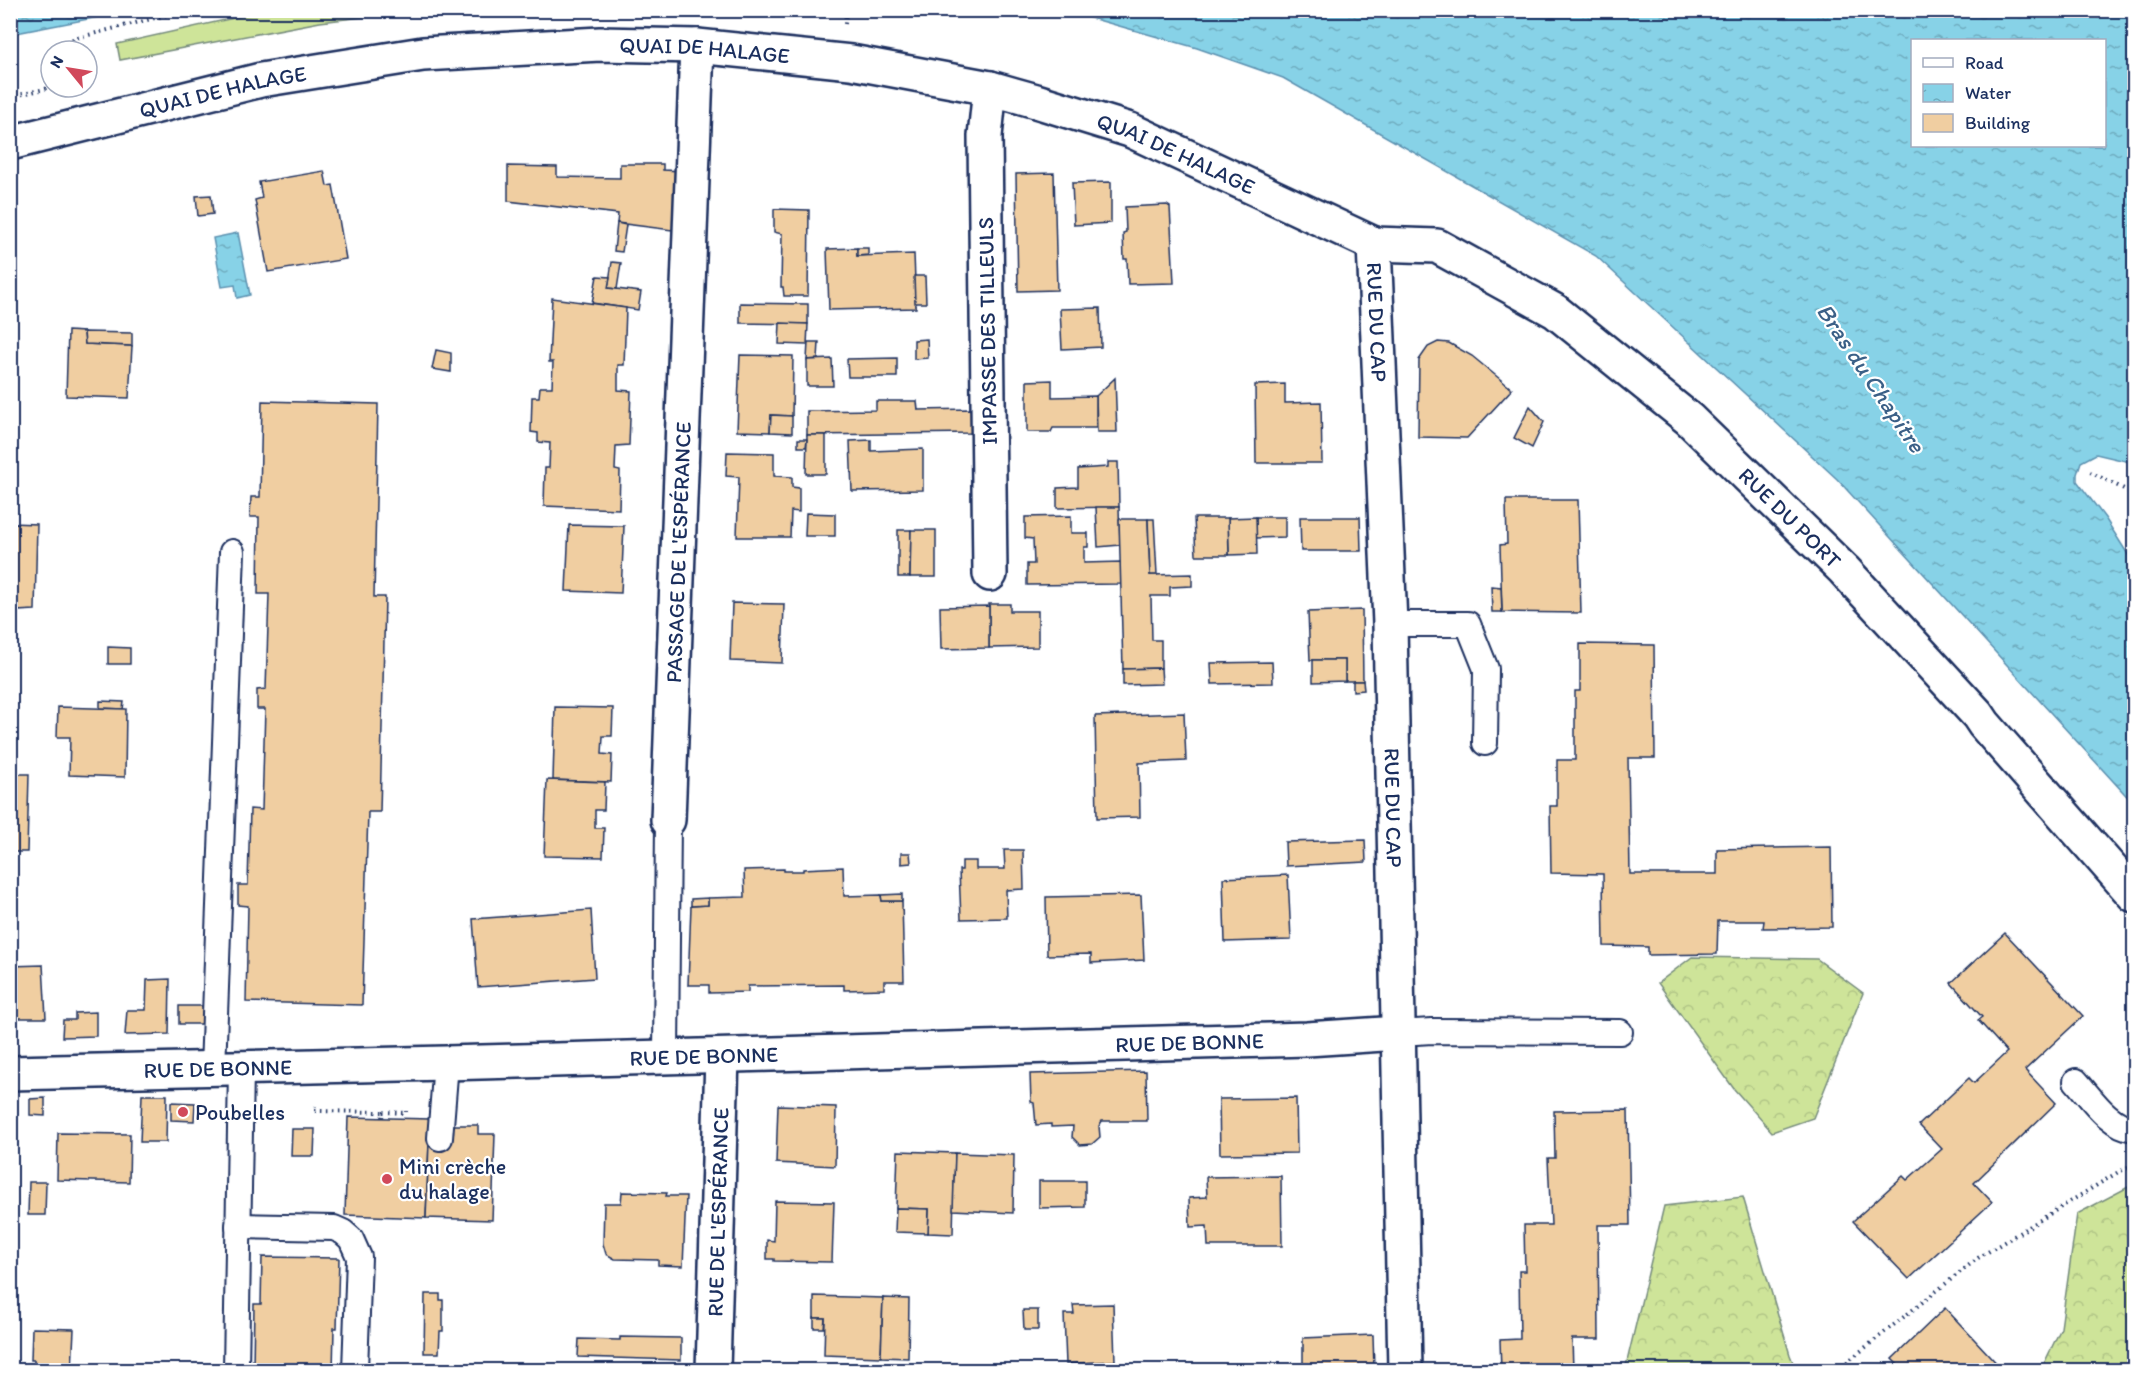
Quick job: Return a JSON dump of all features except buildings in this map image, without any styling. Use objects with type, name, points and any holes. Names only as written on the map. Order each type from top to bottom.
[{"type":"street","name":"QUAI DE HALAGE","points":[[10,143],[261,80],[423,54],[600,44],[697,46],[851,62],[990,88],[1130,130],[1374,244]]},
{"type":"street","name":"PASSAGE DE L'ESPÉRANCE","points":[[668,820],[697,46]]},
{"type":"street","name":"IMPASSE DES TILLEULS","points":[[990,88],[985,136],[990,574]]},
{"type":"street","name":"RUE DU CAP","points":[[1374,244],[1390,624],[1405,1371]]},
{"type":"street","name":"RUE DU PORT","points":[[1374,244],[1437,246],[1555,310],[1689,419],[1844,570],[1978,715],[2134,894]]},
{"type":"street","name":"RUE DE BONNE","points":[[10,1073],[1295,1040],[1399,1033]]},
{"type":"street","name":"RUE DE L'ESPÉRANCE","points":[[713,1371],[722,1056]]},
{"type":"lane","points":[[232,552],[227,1068],[238,1226],[236,1371]]},
{"type":"lane","points":[[1390,624],[1468,624],[1486,669],[1485,743]]},
{"type":"lane","name":"PASSAGE DE L'ESPÉRANCE","points":[[666,1057],[668,820]]},
{"type":"lane","points":[[1399,1033],[1432,1031],[1620,1032]]},
{"type":"lane","points":[[440,1138],[446,1063]]},
{"type":"lane","points":[[2076,1081],[2113,1122],[2123,1128],[2134,1129]]},
{"type":"lane","points":[[238,1226],[334,1228],[351,1239],[359,1257],[355,1371]]},
{"type":"path","points":[[73,39],[186,10]]},
{"type":"path","points":[[10,44],[16,71]]},
{"type":"path","points":[[10,97],[39,90]]},
{"type":"path","points":[[2090,472],[2134,494]]},
{"type":"path","points":[[383,1112],[406,1113],[406,1103]]},
{"type":"path","points":[[1837,1371],[1978,1258],[2120,1171],[2134,1166]]},
{"type":"green space","points":[[265,11],[415,11],[320,22],[120,60],[117,44]]},
{"type":"green space","points":[[1692,957],[1817,959],[1863,993],[1813,1118],[1772,1132],[1734,1089],[1658,983]]},
{"type":"green space","points":[[2134,1184],[2134,1370],[2041,1370],[2061,1328],[2077,1214]]},
{"type":"green space","points":[[1743,1197],[1796,1370],[1625,1370],[1664,1206]]},
{"type":"water","points":[[11,10],[130,10],[130,11],[11,34]]},
{"type":"water","name":"Bras du Chapitre","points":[[1066,11],[2134,11],[2134,463],[2096,454],[2081,462],[2077,481],[2105,518],[2134,564],[2134,804],[1837,479],[1596,256],[1283,78],[1197,48]]},
{"type":"water","points":[[238,233],[250,295],[237,298],[235,285],[222,287],[213,238]]},
{"type":"place","name":"Poubelles","points":[[183,1112]]},
{"type":"place","name":"Mini crèche du halage","points":[[387,1179]]}]
